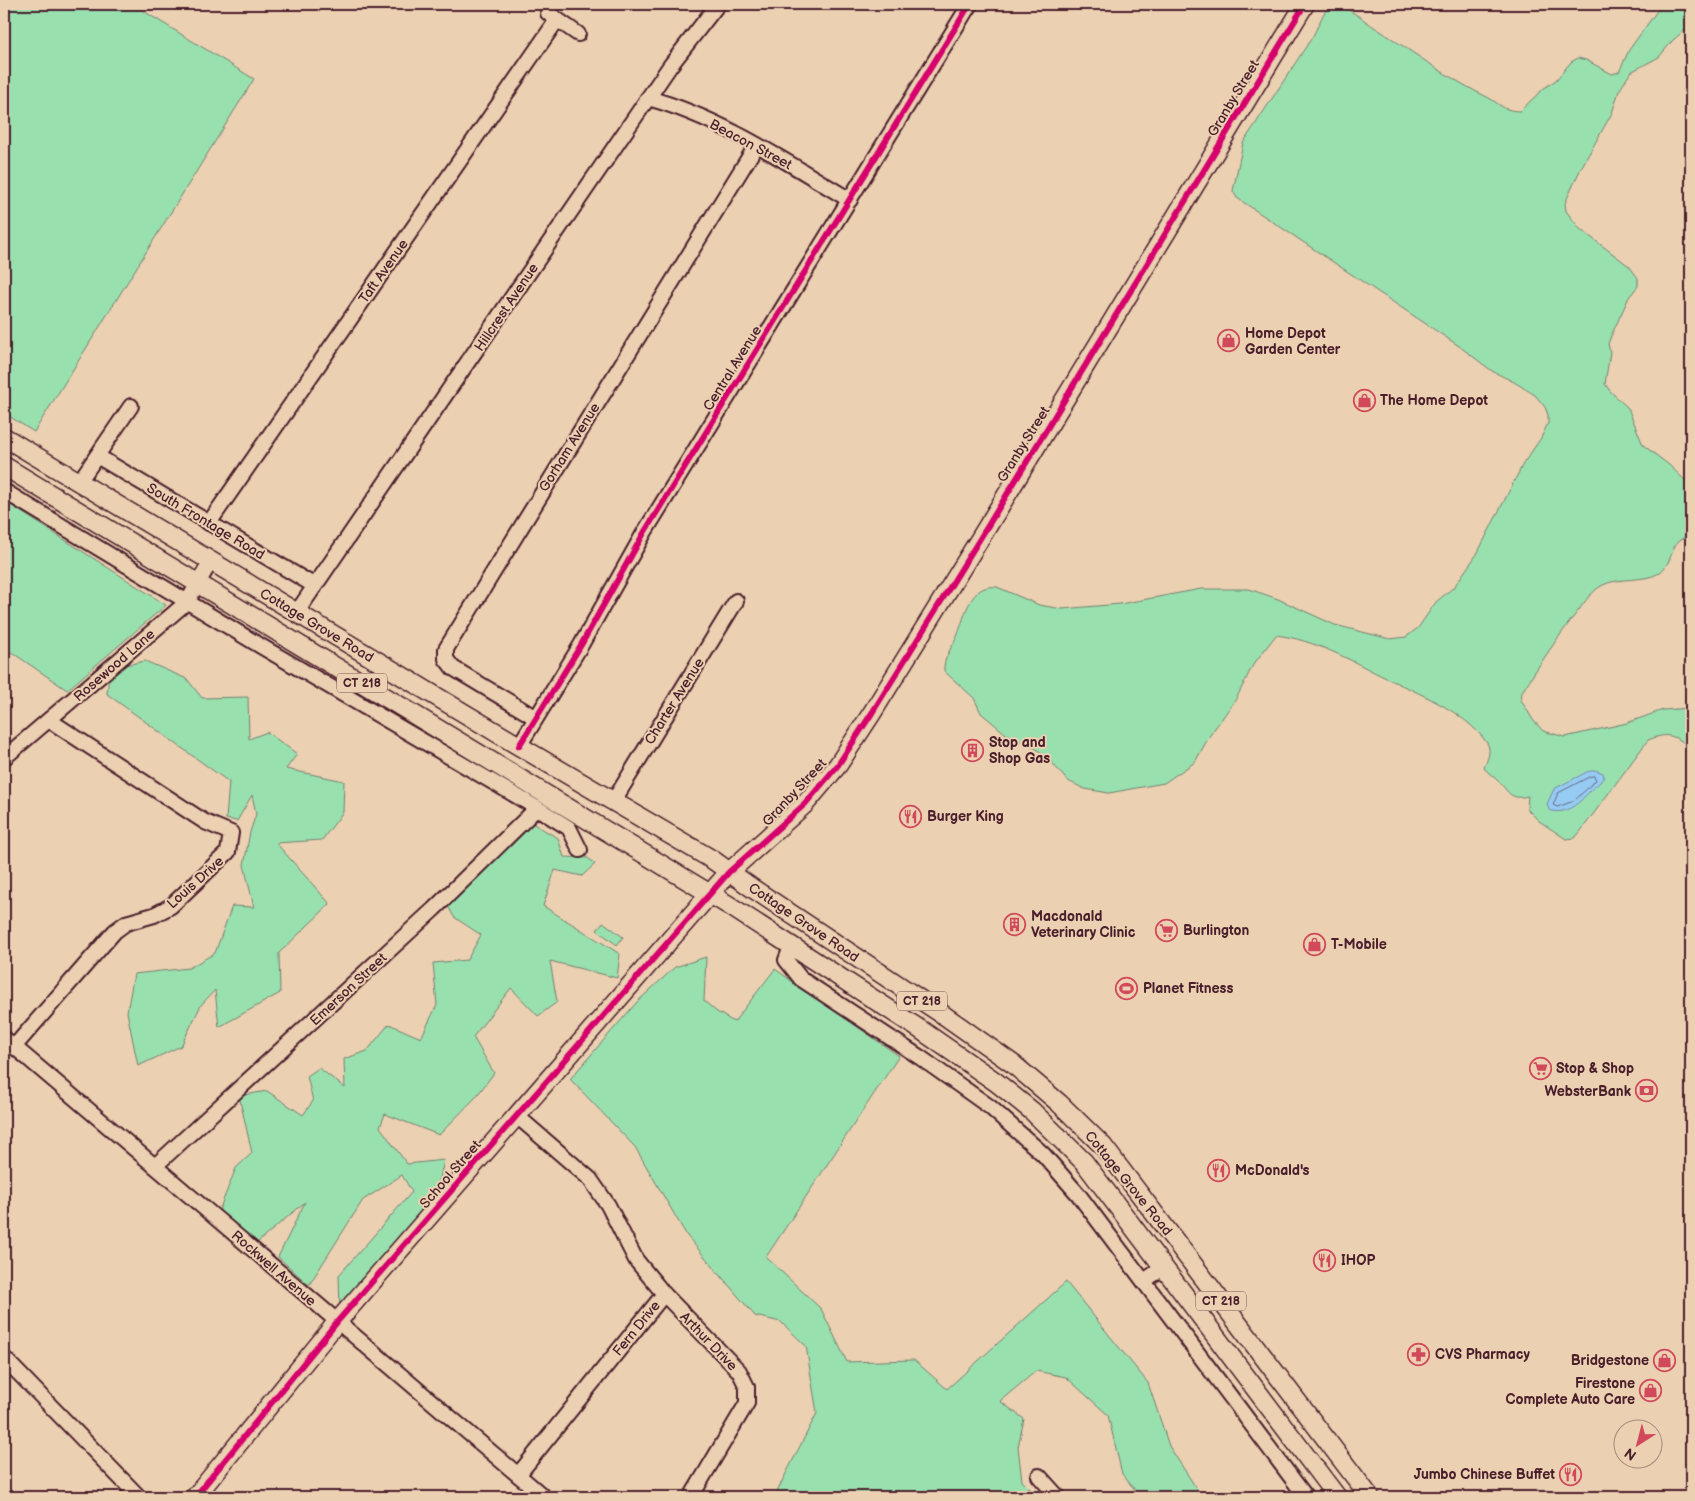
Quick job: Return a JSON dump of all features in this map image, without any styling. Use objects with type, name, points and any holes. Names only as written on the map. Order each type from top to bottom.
[{"type":"main road","name":"Granby Street","points":[[729,872],[805,804],[828,778],[850,747],[989,524],[1305,4]]},
{"type":"main road","name":"Cottage Grove Road","points":[[4,437],[713,860],[1013,1064],[1060,1103],[1103,1146],[1289,1390],[1342,1463],[1370,1497]]},
{"type":"main road","name":"Cottage Grove Road","points":[[4,466],[710,894],[921,1030],[996,1082],[1032,1111],[1084,1162],[1337,1497]]},
{"type":"main road","name":"School Street","points":[[195,1497],[337,1322],[729,872]]},
{"type":"main road","points":[[1084,1162],[1103,1146]]},
{"type":"main road","points":[[1268,1404],[1289,1390]]},
{"type":"street","name":"Hillcrest Avenue","points":[[297,612],[648,98],[718,4]]},
{"type":"street","name":"Central Avenue","points":[[519,746],[574,657],[644,534],[970,4]]},
{"type":"street","name":"Taft Avenue","points":[[209,523],[552,16],[578,34]]},
{"type":"street","name":"Beacon Street","points":[[648,98],[686,110],[756,146],[850,200]]},
{"type":"street","name":"Gorham Avenue","points":[[536,718],[453,668],[446,659],[446,649],[756,146]]},
{"type":"street","points":[[79,482],[132,406]]},
{"type":"street","name":"South Frontage Road","points":[[97,456],[315,586]]},
{"type":"street","points":[[4,491],[187,602],[537,808],[569,828],[580,850]]},
{"type":"street","name":"Rosewood Lane","points":[[4,758],[187,602],[211,561]]},
{"type":"street","name":"Charter Avenue","points":[[613,802],[736,602]]},
{"type":"street","name":"Louis Drive","points":[[9,1043],[115,931],[126,923],[154,915],[171,906],[228,852],[232,833],[205,822],[49,720]]},
{"type":"street","name":"Emerson Street","points":[[155,1166],[434,909],[537,808]]},
{"type":"street","name":"Cottage Grove Road","points":[[791,947],[786,960],[800,979],[990,1107],[1043,1154],[1078,1194],[1306,1497]]},
{"type":"street","points":[[908,1050],[921,1030]]},
{"type":"street","name":"Rockwell Avenue","points":[[9,1043],[544,1497]]},
{"type":"street","name":"Fern Drive","points":[[517,1116],[590,1179],[608,1205],[636,1260],[664,1294],[518,1475]]},
{"type":"street","points":[[1144,1281],[1164,1268]]},
{"type":"street","name":"Arthur Drive","points":[[664,1294],[739,1371],[747,1387],[747,1403],[691,1497]]},
{"type":"street","points":[[4,1358],[139,1497]]},
{"type":"street","points":[[1039,1476],[1058,1497]]},
{"type":"green space","points":[[4,4],[132,4],[254,79],[34,432],[4,413]]},
{"type":"green space","points":[[1662,4],[1691,4],[1691,25],[1673,40],[1659,57],[1631,72],[1619,91],[1612,113],[1581,168],[1565,203],[1566,211],[1580,229],[1629,266],[1638,278],[1638,286],[1629,297],[1608,344],[1610,352],[1605,384],[1628,408],[1643,445],[1669,465],[1691,486],[1691,536],[1678,541],[1665,568],[1659,573],[1647,578],[1616,581],[1599,587],[1587,599],[1542,661],[1522,692],[1521,700],[1533,720],[1543,731],[1565,737],[1627,723],[1663,710],[1691,708],[1691,748],[1671,736],[1661,736],[1648,740],[1580,832],[1575,838],[1566,839],[1539,821],[1527,809],[1528,796],[1516,797],[1509,794],[1484,768],[1489,749],[1487,743],[1466,721],[1425,696],[1344,657],[1304,641],[1276,635],[1253,665],[1236,699],[1210,735],[1195,762],[1164,783],[1109,793],[1085,789],[1070,782],[1048,758],[1035,748],[1006,734],[981,713],[974,698],[944,671],[944,666],[970,602],[981,590],[988,587],[997,587],[1039,605],[1062,609],[1120,604],[1201,589],[1249,589],[1278,599],[1335,625],[1390,639],[1406,637],[1418,628],[1436,602],[1454,587],[1477,554],[1523,464],[1541,438],[1548,423],[1548,415],[1545,407],[1535,395],[1492,371],[1459,346],[1237,198],[1233,191],[1243,143],[1313,36],[1324,13],[1336,5],[1343,7],[1434,67],[1506,109],[1520,111],[1543,89],[1556,80],[1571,62],[1578,58],[1586,60],[1612,74],[1619,72],[1629,50]]},
{"type":"green space","points":[[4,503],[9,504],[166,605],[67,690],[4,647]]},
{"type":"green space","points":[[145,661],[187,679],[202,698],[248,697],[249,739],[267,732],[297,754],[286,769],[344,781],[343,812],[322,840],[276,843],[330,904],[279,953],[280,993],[219,1027],[215,990],[201,1005],[181,1046],[138,1066],[127,1012],[134,974],[189,968],[215,953],[232,906],[254,907],[244,865],[250,832],[256,814],[252,795],[237,821],[226,819],[229,782],[107,694],[110,668]]},
{"type":"green space","points":[[525,819],[558,838],[564,857],[588,858],[595,864],[582,876],[555,870],[543,906],[620,954],[617,978],[550,961],[557,1002],[538,1016],[511,988],[473,1037],[494,1073],[475,1098],[439,1135],[385,1114],[380,1127],[407,1164],[444,1160],[433,1212],[340,1311],[339,1275],[412,1192],[402,1175],[363,1200],[309,1285],[278,1257],[305,1202],[251,1248],[216,1218],[236,1168],[252,1153],[239,1096],[267,1091],[303,1115],[313,1101],[307,1076],[319,1068],[345,1088],[344,1059],[367,1051],[389,1024],[421,1038],[437,1005],[433,963],[467,960],[481,935],[454,917],[444,899]]},
{"type":"green space","points":[[603,922],[623,937],[617,945],[597,930]]},
{"type":"green space","points":[[706,957],[704,1001],[717,1012],[734,1022],[775,969],[899,1056],[766,1257],[821,1309],[847,1362],[914,1360],[947,1389],[1066,1282],[1148,1383],[1169,1446],[1202,1497],[1141,1497],[1122,1474],[1108,1415],[1066,1377],[1036,1371],[1000,1401],[1024,1419],[1018,1447],[1022,1481],[1038,1497],[774,1497],[817,1413],[806,1346],[781,1322],[755,1316],[687,1236],[635,1147],[570,1079],[637,1002],[675,967]]},
{"type":"water","points":[[1595,770],[1603,773],[1604,776],[1600,783],[1581,800],[1567,810],[1549,810],[1547,804],[1554,789],[1587,772]]},
{"type":"cycle path","points":[[519,746],[581,645],[644,533],[970,4]]},
{"type":"cycle path","points":[[195,1497],[337,1322],[729,872],[805,804],[838,765],[989,524],[1305,4]]},
{"type":"place","name":"Home Depot Garden Center","points":[[1229,341]]},
{"type":"place","name":"The Home Depot","points":[[1364,400]]},
{"type":"place","name":"Stop and Shop Gas","points":[[973,750]]},
{"type":"place","name":"Burger King","points":[[911,816]]},
{"type":"place","name":"Macdonald Veterinary Clinic","points":[[1015,924]]},
{"type":"place","name":"Burlington","points":[[1167,930]]},
{"type":"place","name":"T-Mobile","points":[[1315,944]]},
{"type":"place","name":"Planet Fitness","points":[[1127,988]]},
{"type":"place","name":"Stop & Shop","points":[[1540,1068]]},
{"type":"place","name":"WebsterBank","points":[[1647,1091]]},
{"type":"place","name":"McDonald's","points":[[1219,1170]]},
{"type":"place","name":"IHOP","points":[[1325,1260]]},
{"type":"place","name":"CVS Pharmacy","points":[[1419,1354]]},
{"type":"place","name":"Bridgestone","points":[[1665,1360]]},
{"type":"place","name":"Firestone Complete Auto Care","points":[[1651,1391]]},
{"type":"place","name":"Jumbo Chinese Buffet","points":[[1571,1474]]}]
